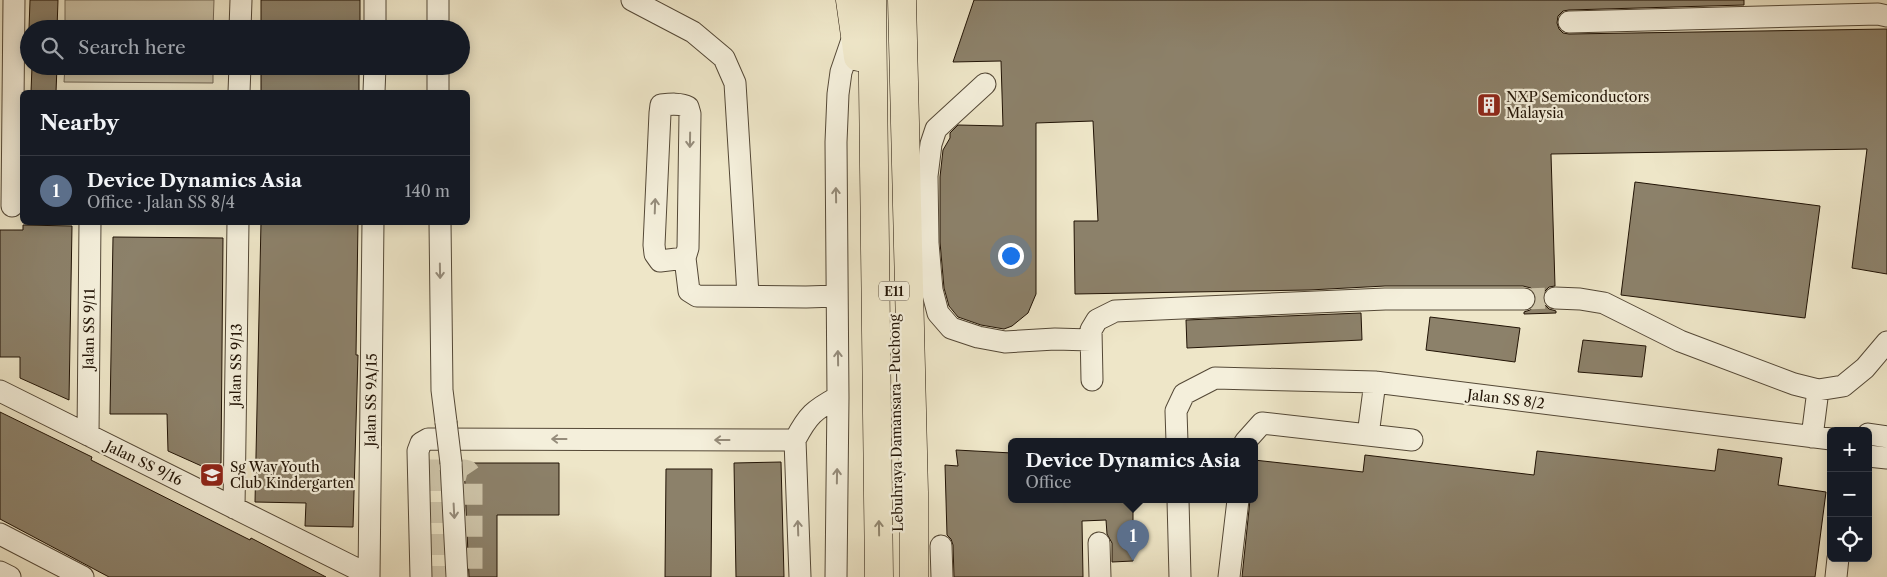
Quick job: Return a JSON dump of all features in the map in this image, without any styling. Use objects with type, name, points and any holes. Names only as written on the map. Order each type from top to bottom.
[{"type":"highway","points":[[850,0],[860,73]]},
{"type":"highway","points":[[860,0],[858,259],[861,577]]},
{"type":"highway","name":"Lebuhraya Damansara–Puchong","points":[[872,0],[880,577]]},
{"type":"highway","name":"Lebuhraya Damansara–Puchong","points":[[889,0],[898,577]]},
{"type":"highway","points":[[902,0],[914,492],[914,577]]},
{"type":"highway","points":[[904,27],[910,0]]},
{"type":"street","points":[[12,206],[6,74],[14,0]]},
{"type":"street","points":[[240,20],[241,0]]},
{"type":"street","points":[[375,0],[375,20]]},
{"type":"street","points":[[438,0],[438,20]]},
{"type":"street","points":[[632,0],[692,32],[724,58],[735,83],[748,296]]},
{"type":"street","points":[[1570,22],[1868,14],[1887,16]]},
{"type":"street","points":[[836,577],[838,397],[836,142],[841,72],[854,32]]},
{"type":"street","points":[[239,90],[240,75]]},
{"type":"street","points":[[374,90],[375,75]]},
{"type":"street","points":[[438,75],[438,90]]},
{"type":"street","points":[[985,84],[936,129],[931,144],[927,176],[928,243],[932,290],[938,313],[951,328],[978,337],[1005,342],[1055,339],[1091,340]]},
{"type":"street","points":[[685,258],[660,261],[655,254],[660,113],[661,105],[668,104],[684,105],[688,107],[690,114],[688,248],[685,258],[689,290],[697,296],[806,298],[837,296]]},
{"type":"street","name":"Jalan SS 9/11","points":[[88,435],[90,225]]},
{"type":"street","name":"Jalan SS 9/13","points":[[234,508],[238,225]]},
{"type":"street","name":"Jalan SS 9A/15","points":[[369,576],[373,225]]},
{"type":"street","points":[[440,225],[442,390],[451,463],[457,577]]},
{"type":"street","points":[[1555,298],[1580,299],[1604,304],[1680,341],[1794,384],[1818,390],[1843,386],[1865,368],[1887,342]]},
{"type":"street","points":[[1092,380],[1091,330],[1096,320],[1115,311],[1384,299],[1524,299]]},
{"type":"street","name":"Jalan SS 8/2","points":[[1177,438],[1176,411],[1184,394],[1215,378],[1375,382],[1821,438]]},
{"type":"street","points":[[1368,435],[1375,382]]},
{"type":"street","points":[[1818,390],[1821,438]]},
{"type":"street","name":"Jalan SS 9/16","points":[[0,392],[369,576]]},
{"type":"street","points":[[800,577],[795,440],[804,421],[817,408],[838,397]]},
{"type":"street","points":[[1249,438],[1262,423],[1412,440]]},
{"type":"street","points":[[1872,435],[1887,437]]},
{"type":"street","points":[[421,577],[418,451],[421,443],[428,439],[795,440]]},
{"type":"street","points":[[1872,456],[1887,458]]},
{"type":"street","points":[[1178,503],[1180,577]]},
{"type":"street","points":[[1229,577],[1238,503]]},
{"type":"street","points":[[0,534],[84,577]]},
{"type":"street","points":[[1099,543],[1100,577]]},
{"type":"street","points":[[941,546],[942,577]]},
{"type":"street","points":[[1836,577],[1838,562]]},
{"type":"street","points":[[0,572],[10,577]]},
{"type":"shaded area","points":[[65,0],[214,0],[213,20],[65,20]]},
{"type":"shaded area","points":[[64,75],[213,75],[213,83],[64,82]]},
{"type":"building","points":[[30,0],[58,0],[57,20],[29,20]]},
{"type":"building","points":[[261,0],[360,0],[360,20],[261,20]]},
{"type":"building","name":"NXP Semiconductors Malaysia","points":[[974,0],[1744,0],[1744,5],[1569,10],[1563,11],[1558,16],[1557,23],[1563,33],[1569,34],[1887,29],[1887,274],[1852,268],[1867,149],[1551,154],[1555,286],[1549,287],[1545,291],[1543,298],[1544,304],[1549,309],[1556,311],[1556,313],[1524,314],[1524,312],[1535,306],[1536,299],[1535,293],[1531,288],[1523,286],[1385,286],[1309,290],[1075,294],[1074,221],[1098,221],[1093,121],[1036,123],[1036,294],[1028,313],[1012,326],[1004,329],[981,325],[958,317],[949,306],[944,288],[940,242],[940,177],[943,150],[950,138],[950,133],[958,125],[1003,126],[1001,61],[953,62]]},
{"type":"building","points":[[32,75],[57,75],[56,90],[31,90]]},
{"type":"building","points":[[261,75],[359,75],[359,90],[261,90]]},
{"type":"building","points":[[1635,182],[1820,206],[1805,318],[1621,295]]},
{"type":"building","points":[[23,225],[72,226],[69,400],[20,378],[20,357],[0,357],[0,230],[23,230]]},
{"type":"building","points":[[261,225],[358,225],[356,355],[358,355],[353,527],[305,526],[306,503],[255,502]]},
{"type":"building","points":[[113,237],[223,238],[221,463],[206,468],[168,451],[167,414],[110,414]]},
{"type":"building","points":[[1361,313],[1362,340],[1187,348],[1186,320]]},
{"type":"building","points":[[1430,317],[1520,328],[1515,362],[1426,350]]},
{"type":"building","points":[[1583,340],[1646,346],[1642,377],[1578,372]]},
{"type":"building","points":[[0,412],[92,457],[91,460],[326,577],[109,577],[0,519]]},
{"type":"building","points":[[1718,449],[1782,458],[1778,485],[1826,492],[1815,577],[1242,577],[1250,503],[1258,503],[1258,460],[1363,472],[1365,455],[1534,475],[1537,451],[1715,471]]},
{"type":"building","points":[[956,450],[1008,453],[1008,503],[1133,503],[1133,561],[1112,562],[1112,543],[1107,534],[1106,520],[1082,521],[1083,577],[954,577],[953,545],[947,535],[945,465],[958,466]]},
{"type":"building","points":[[781,462],[784,577],[736,577],[734,463]]},
{"type":"building","points":[[464,463],[559,463],[559,515],[497,515],[497,577],[469,577]]},
{"type":"building","points":[[666,469],[712,469],[711,577],[665,577]]},
{"type":"tunnel","points":[[1524,299],[1555,298]]},
{"type":"tunnel","points":[[418,470],[464,470],[468,471],[472,477],[472,577]]},
{"type":"tunnel","points":[[434,470],[435,577]]},
{"type":"place","name":"NXP Semiconductors Malaysia","points":[[1489,105]]},
{"type":"place","name":"Sg Way Youth Club Kindergarten","points":[[212,475]]},
{"type":"place","name":"Device Dynamics Asia","points":[[1133,561]]}]
